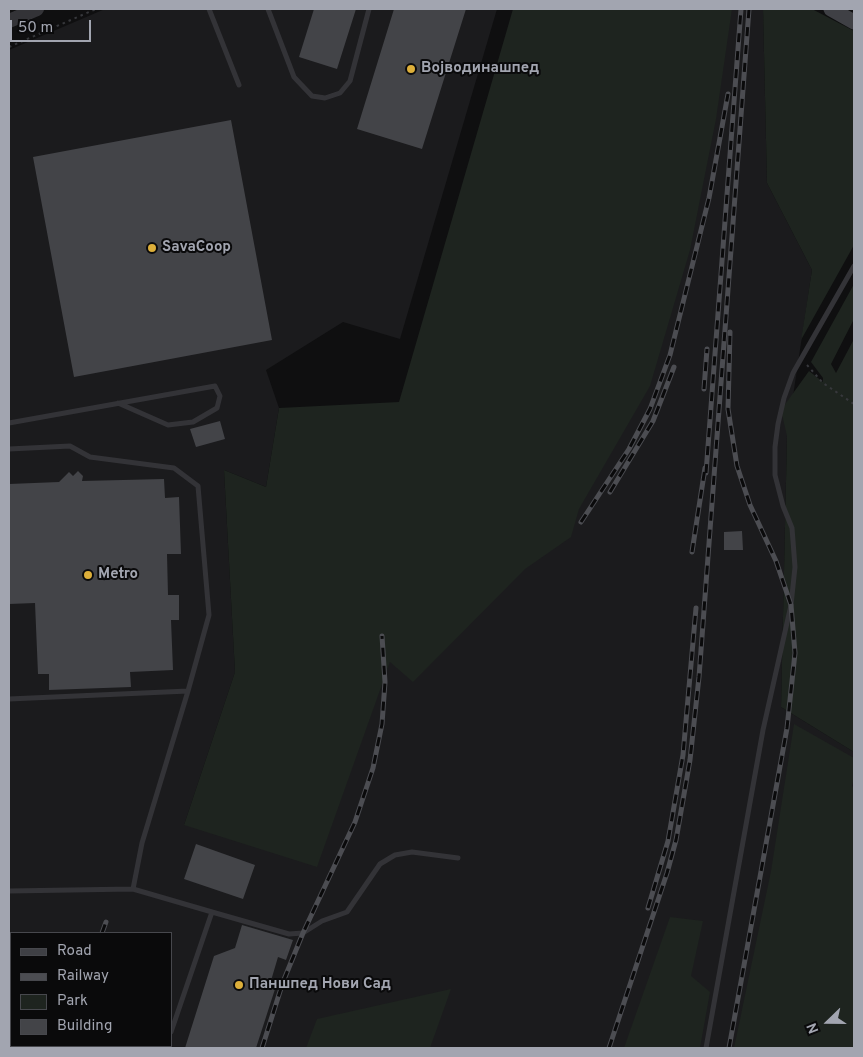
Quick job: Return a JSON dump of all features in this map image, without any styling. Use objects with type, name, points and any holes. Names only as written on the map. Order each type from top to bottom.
[{"type":"main road","points":[[831,9],[854,22]]},
{"type":"street","points":[[9,21],[37,9]]},
{"type":"lane","points":[[209,9],[239,85]]},
{"type":"lane","points":[[268,9],[294,77],[312,96],[325,98],[340,93],[350,81],[369,9]]},
{"type":"lane","points":[[706,1048],[763,730],[791,605],[796,567],[792,528],[783,506],[775,475],[775,447],[784,398],[794,374],[854,266]]},
{"type":"lane","points":[[9,422],[215,386],[220,396],[217,408],[192,422],[168,424],[118,403]]},
{"type":"lane","points":[[9,449],[70,446],[90,457],[174,468],[198,486],[209,615],[188,692],[142,843],[133,889]]},
{"type":"lane","points":[[9,699],[188,692]]},
{"type":"lane","points":[[9,890],[133,889],[289,934],[303,933],[322,921],[347,912],[380,864],[394,855],[412,852],[458,858]]},
{"type":"lane","points":[[172,1029],[212,912]]},
{"type":"path","points":[[9,47],[96,9]]},
{"type":"path","points":[[802,360],[823,382],[854,404]]},
{"type":"shaded area","points":[[105,9],[497,9],[400,339],[343,322],[266,370],[279,408],[266,487],[224,470],[235,672],[184,825],[381,686],[439,522],[703,9],[763,9],[767,183],[812,270],[787,436],[781,707],[854,752],[854,1048],[128,1048],[124,1047],[172,1047],[172,932],[10,932],[10,1047],[56,1047],[9,1048],[9,50]]},
{"type":"green space","points":[[513,9],[732,9],[716,119],[690,250],[650,386],[579,509],[571,537],[525,569],[413,682],[390,662],[317,867],[184,825],[235,672],[224,470],[266,487],[279,408],[399,402]]},
{"type":"green space","points":[[763,9],[812,9],[854,31],[854,245],[801,340],[812,270],[767,183]]},
{"type":"green space","points":[[854,284],[854,319],[831,364],[836,373],[854,339],[854,752],[781,707],[787,436],[781,410],[809,371],[823,382],[823,378],[811,362]]},
{"type":"green space","points":[[794,724],[854,758],[852,786],[854,789],[854,1048],[734,1048],[771,871]]},
{"type":"green space","points":[[670,917],[703,921],[691,976],[710,992],[700,1048],[624,1048]]},
{"type":"green space","points":[[451,989],[430,1048],[306,1048],[317,1019]]},
{"type":"building","points":[[314,9],[356,9],[337,69],[299,57]]},
{"type":"building","name":"Војводинашпед","points":[[394,9],[466,9],[422,149],[357,129]]},
{"type":"building","name":"SavaCoop","points":[[231,120],[272,340],[74,377],[33,157]]},
{"type":"building","points":[[220,421],[225,439],[196,447],[190,429]]},
{"type":"building","name":"Metro","points":[[78,471],[83,476],[82,481],[164,479],[165,498],[179,497],[181,554],[167,554],[168,595],[179,595],[179,620],[171,620],[173,670],[130,672],[131,687],[49,690],[49,674],[38,674],[35,603],[9,604],[9,484],[59,482],[69,472],[73,476]]},
{"type":"building","points":[[742,531],[743,550],[724,550],[724,532]]},
{"type":"building","points":[[196,844],[255,865],[243,899],[184,879]]},
{"type":"building","name":"Паншпед Нови Сад","points":[[242,925],[293,940],[286,960],[278,957],[270,984],[276,986],[256,1048],[185,1048],[214,956],[235,948]]},
{"type":"railway","points":[[706,473],[741,9]]},
{"type":"railway","points":[[609,1048],[667,873],[676,840],[690,760],[699,677],[749,9]]},
{"type":"railway","points":[[581,522],[629,449],[650,409],[670,355],[709,198],[728,94]]},
{"type":"railway","points":[[729,1048],[787,728],[795,653],[791,605],[776,561],[750,505],[737,466],[728,409],[730,332]]},
{"type":"railway","points":[[704,389],[707,349]]},
{"type":"railway","points":[[610,492],[653,421],[674,367]]},
{"type":"railway","points":[[692,552],[705,468]]},
{"type":"railway","points":[[648,908],[668,841],[683,755],[696,608]]},
{"type":"railway","points":[[262,1048],[283,982],[303,933],[355,822],[373,768],[382,724],[385,682],[382,636]]},
{"type":"railway","points":[[102,932],[106,922]]},
{"type":"place","name":"Војводинашпед","points":[[411,69]]},
{"type":"place","name":"SavaCoop","points":[[152,248]]},
{"type":"place","name":"Metro","points":[[88,575]]},
{"type":"place","name":"Паншпед Нови Сад","points":[[239,985]]}]
